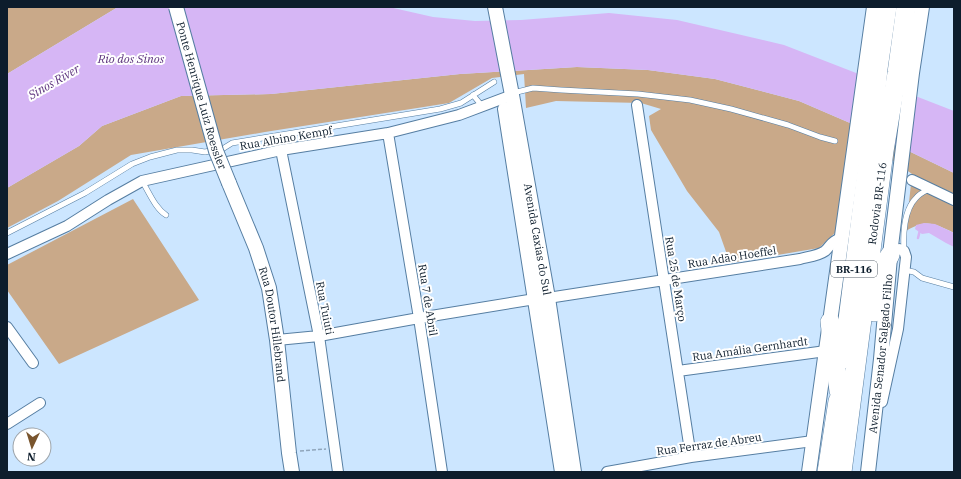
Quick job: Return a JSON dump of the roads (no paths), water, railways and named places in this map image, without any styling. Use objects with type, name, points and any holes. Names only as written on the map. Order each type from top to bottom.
[{"type":"highway","name":"Rodovia BR-116","points":[[842,472],[846,392],[877,149],[873,63],[887,7]]},
{"type":"highway","name":"Rodovia BR-116","points":[[877,149],[905,73],[906,7]]},
{"type":"highway","points":[[830,322],[846,392],[860,380],[883,267],[898,252]]},
{"type":"highway","name":"Rodovia BR-116","points":[[827,472],[846,392]]},
{"type":"street","name":"Ponte Henrique Luiz Roessler","points":[[176,7],[216,151],[229,183]]},
{"type":"street","points":[[809,472],[857,131],[873,63],[874,7]]},
{"type":"street","name":"Avenida Senador Salgado Filho","points":[[868,472],[881,359],[898,252],[892,235],[904,137],[905,73],[922,7]]},
{"type":"street","name":"Avenida Caxias do Sul","points":[[494,12],[501,77],[508,96],[541,299],[574,472]]},
{"type":"street","name":"Rua Albino Kempf","points":[[7,254],[67,226],[142,181],[281,150],[388,133],[459,115],[508,96]]},
{"type":"street","name":"Rua 25 de Março","points":[[637,105],[691,457]]},
{"type":"street","name":"Rua 7 de Abril","points":[[388,133],[419,318],[442,472]]},
{"type":"street","name":"Rua Tuiuti","points":[[281,150],[319,336],[338,472]]},
{"type":"street","points":[[912,180],[954,200]]},
{"type":"street","name":"Rua Doutor Hillebrand","points":[[229,183],[256,248],[269,288],[277,340],[292,472]]},
{"type":"street","name":"Rua Adão Hoeffel","points":[[277,340],[319,336],[419,318],[800,259],[820,254],[825,251],[832,242],[839,239]]},
{"type":"street","points":[[875,412],[881,406],[898,329],[906,257],[898,252]]},
{"type":"street","name":"Avenida Caxias do Sul","points":[[541,299],[562,472]]},
{"type":"street","points":[[7,327],[33,363]]},
{"type":"street","name":"Rua Amália Gernhardt","points":[[678,372],[826,351]]},
{"type":"street","points":[[7,424],[40,403]]},
{"type":"street","name":"Rua Ferraz de Abreu","points":[[608,472],[691,457],[813,442]]},
{"type":"lane","points":[[7,233],[85,193],[132,164],[150,157],[177,150],[205,152],[224,148],[232,143],[440,109],[461,103],[501,77]]},
{"type":"lane","points":[[508,96],[532,88],[638,94],[690,100],[731,109],[788,125],[835,141]]},
{"type":"lane","points":[[637,105],[638,94]]},
{"type":"lane","points":[[473,95],[482,106]]},
{"type":"lane","points":[[142,181],[158,208],[166,215]]},
{"type":"lane","points":[[898,252],[910,205],[917,196],[929,189]]},
{"type":"lane","points":[[904,270],[914,272],[922,278],[954,287]]},
{"type":"water","name":"Rio dos Sinos","points":[[118,7],[389,7],[433,17],[475,21],[521,20],[609,13],[677,20],[784,45],[954,111],[954,173],[857,126],[799,101],[715,79],[648,70],[577,67],[460,74],[271,94],[181,96],[102,126],[79,146],[7,188],[7,74]]},
{"type":"water","points":[[924,223],[935,224],[954,233],[954,247],[929,233],[922,234],[915,229],[916,225]]},
{"type":"waterway","points":[[918,238],[920,230]]},
{"type":"water label","name":"Sinos River","points":[[54,82]]}]
